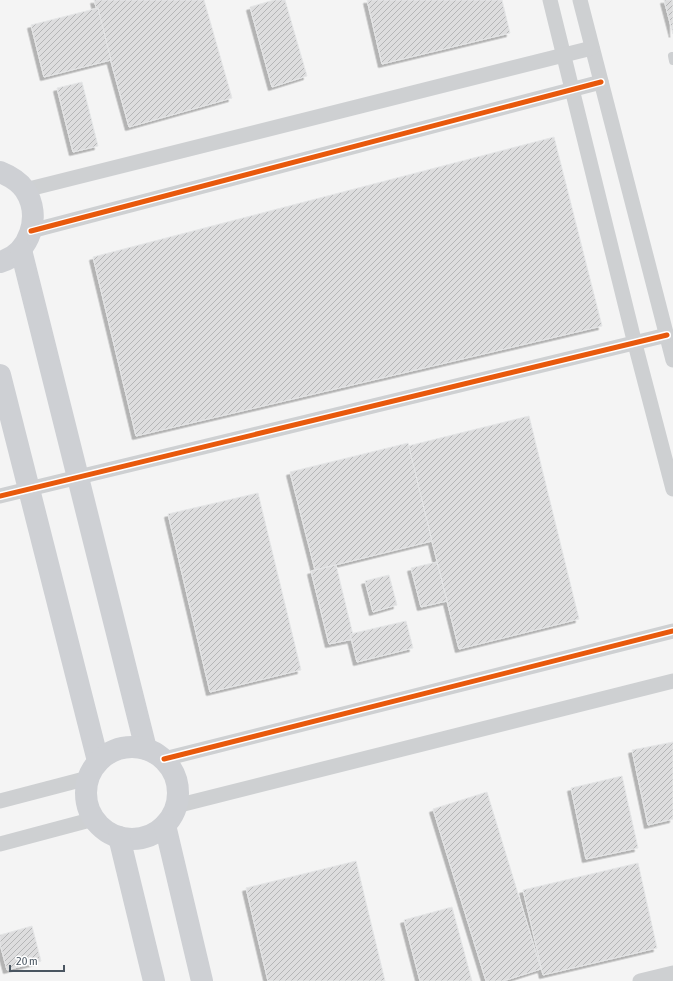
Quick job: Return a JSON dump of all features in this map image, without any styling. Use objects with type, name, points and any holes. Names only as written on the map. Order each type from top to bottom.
[{"type":"street","points":[[550,0],[635,344],[673,489]]},
{"type":"street","points":[[580,0],[673,360]]},
{"type":"street","points":[[25,190],[592,48]]},
{"type":"street","points":[[31,231],[601,82]]},
{"type":"street","points":[[0,172],[14,179],[25,190],[32,210],[31,231],[21,250],[0,262]]},
{"type":"street","points":[[21,250],[76,476],[155,754]]},
{"type":"street","points":[[0,496],[76,476],[635,344],[667,335]]},
{"type":"street","points":[[0,375],[29,488],[93,770],[86,800],[94,819],[109,833],[119,837],[139,838],[158,831],[172,816],[176,806],[178,786],[173,771],[155,754],[136,747],[115,750],[93,770],[0,801]]},
{"type":"street","points":[[155,754],[673,630]]},
{"type":"street","points":[[176,806],[673,681]]},
{"type":"street","points":[[0,844],[94,819]]},
{"type":"street","points":[[165,825],[202,981]]},
{"type":"street","points":[[119,837],[154,981]]},
{"type":"street","points":[[640,981],[673,973]]},
{"type":"building","points":[[94,0],[204,0],[232,98],[129,127]]},
{"type":"building","points":[[274,0],[285,0],[307,76],[272,87],[250,7]]},
{"type":"building","points":[[367,0],[502,0],[510,33],[382,64]]},
{"type":"building","points":[[664,0],[673,0],[673,34]]},
{"type":"building","points":[[98,8],[111,60],[44,77],[31,25]]},
{"type":"building","points":[[82,82],[98,146],[73,152],[57,88]]},
{"type":"building","points":[[554,137],[602,326],[136,436],[93,257]]},
{"type":"building","points":[[529,416],[579,619],[459,649],[408,446]]},
{"type":"building","points":[[408,443],[432,541],[315,570],[290,472]]},
{"type":"building","points":[[258,493],[301,670],[210,692],[168,514]]},
{"type":"building","points":[[437,562],[447,601],[421,607],[411,568]]},
{"type":"building","points":[[336,565],[354,639],[329,644],[311,571]]},
{"type":"building","points":[[389,575],[397,605],[373,612],[365,581]]},
{"type":"building","points":[[406,621],[413,648],[357,662],[350,634]]},
{"type":"building","points":[[673,742],[673,819],[648,825],[632,750]]},
{"type":"building","points":[[622,776],[638,848],[586,859],[571,788]]},
{"type":"building","points":[[487,792],[541,969],[503,981],[486,981],[433,809]]},
{"type":"building","points":[[356,861],[385,981],[268,981],[246,888]]},
{"type":"building","points":[[638,863],[657,948],[543,975],[523,890]]},
{"type":"building","points":[[452,907],[472,981],[420,981],[404,920]]},
{"type":"building","points":[[32,926],[41,961],[7,970],[0,944],[0,935]]},
{"type":"cycle path","points":[[31,231],[601,82]]},
{"type":"cycle path","points":[[0,496],[667,335]]},
{"type":"cycle path","points":[[164,759],[673,631]]}]
